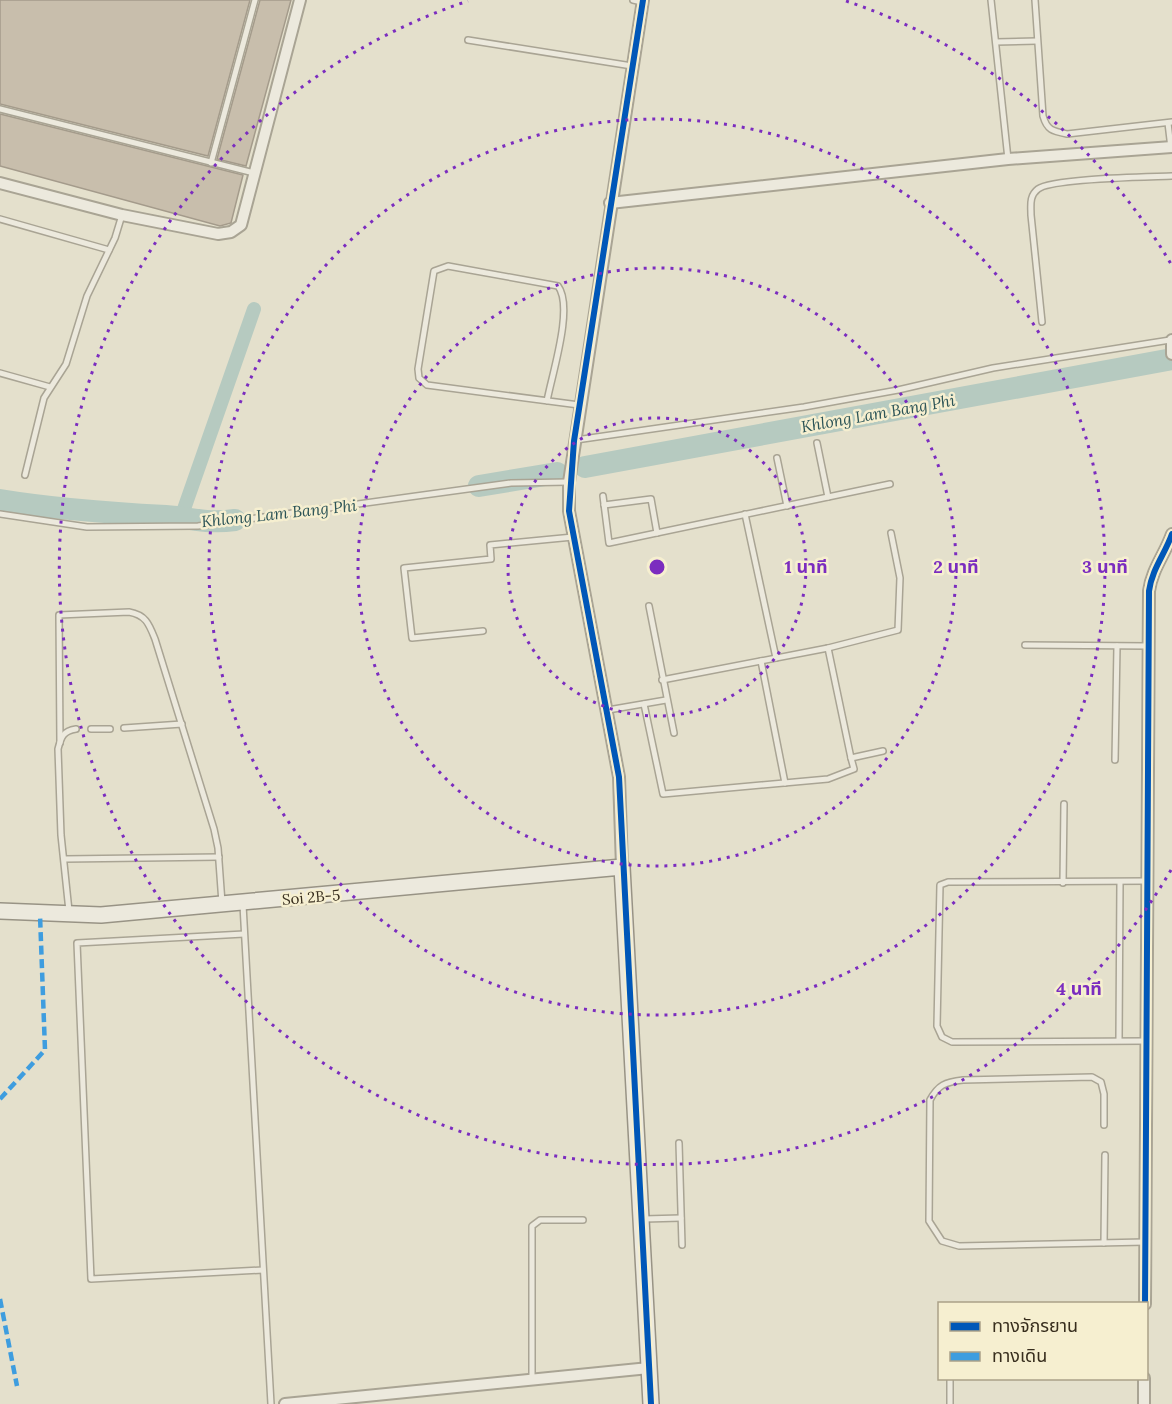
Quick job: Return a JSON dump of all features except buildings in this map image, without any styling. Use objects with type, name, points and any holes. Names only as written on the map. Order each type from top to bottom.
[{"type":"street","points":[[0,183],[122,215],[218,234],[231,232],[241,225],[300,0]]},
{"type":"street","points":[[639,0],[632,66],[574,441],[569,482],[569,511],[619,777],[651,1404]]},
{"type":"street","points":[[610,202],[1008,159],[1171,148]]},
{"type":"street","points":[[1171,340],[1172,354]]},
{"type":"street","points":[[1145,1302],[1148,646],[1151,574],[1167,548],[1172,534]]},
{"type":"street","name":"Soi 2B-5","points":[[0,911],[69,916],[222,905],[622,867]]},
{"type":"street","points":[[285,1404],[649,1368]]},
{"type":"street","points":[[1144,1380],[1144,1404]]},
{"type":"lane","points":[[211,163],[255,0]]},
{"type":"lane","points":[[991,0],[1008,159]]},
{"type":"lane","points":[[1035,0],[1043,116],[1046,126],[1051,131],[1066,134],[1170,122],[1171,148]]},
{"type":"lane","points":[[468,40],[632,66]]},
{"type":"lane","points":[[996,42],[1037,41]]},
{"type":"lane","points":[[0,109],[255,173]]},
{"type":"lane","points":[[1042,322],[1031,215],[1031,197],[1038,189],[1059,183],[1172,176]]},
{"type":"lane","points":[[25,476],[50,387],[62,375],[87,296],[109,250],[122,215]]},
{"type":"lane","points":[[0,219],[109,250]]},
{"type":"lane","points":[[547,401],[565,310],[563,292],[558,286],[448,266],[434,271],[418,369],[419,378],[427,385],[547,401],[579,405]]},
{"type":"lane","points":[[574,441],[804,407],[898,390],[993,368],[1171,340]]},
{"type":"lane","points":[[0,373],[50,387]]},
{"type":"lane","points":[[817,443],[828,497]]},
{"type":"lane","points":[[777,458],[787,506]]},
{"type":"lane","points":[[0,514],[87,527],[198,526],[511,483],[569,482]]},
{"type":"lane","points":[[603,496],[609,543],[890,484]]},
{"type":"lane","points":[[604,505],[651,499],[657,533]]},
{"type":"lane","points":[[745,514],[776,658]]},
{"type":"lane","points":[[662,680],[828,648],[898,630],[900,578],[891,533]]},
{"type":"lane","points":[[483,631],[412,638],[404,568],[491,559],[490,545],[573,537]]},
{"type":"lane","points":[[649,606],[674,733]]},
{"type":"lane","points":[[69,916],[61,835],[59,615],[129,612],[139,614],[148,622],[207,804],[219,857],[222,905]]},
{"type":"lane","points":[[1025,645],[1148,646]]},
{"type":"lane","points":[[1115,760],[1117,646]]},
{"type":"lane","points":[[644,704],[663,794],[828,779],[854,769],[828,648]]},
{"type":"lane","points":[[761,661],[785,783]]},
{"type":"lane","points":[[608,710],[666,700]]},
{"type":"lane","points":[[124,728],[182,724]]},
{"type":"lane","points":[[60,743],[66,731],[76,729]]},
{"type":"lane","points":[[91,729],[110,729]]},
{"type":"lane","points":[[851,758],[883,751]]},
{"type":"lane","points":[[1063,883],[1064,804]]},
{"type":"lane","points":[[65,860],[219,857]]},
{"type":"lane","points":[[1146,1041],[952,1042],[942,1037],[937,1026],[940,885],[948,882],[1147,881]]},
{"type":"lane","points":[[1119,1040],[1120,882]]},
{"type":"lane","points":[[243,903],[271,1404]]},
{"type":"lane","points":[[244,934],[77,943],[91,1279],[263,1270]]},
{"type":"lane","points":[[1104,1125],[1104,1094],[1101,1082],[1092,1077],[948,1082],[937,1087],[930,1100],[929,1221],[942,1241],[959,1246],[1145,1242]]},
{"type":"lane","points":[[679,1143],[682,1245]]},
{"type":"lane","points":[[1104,1155],[1104,1243]]},
{"type":"lane","points":[[641,1219],[681,1218]]},
{"type":"lane","points":[[532,1381],[532,1227],[540,1220],[584,1220]]},
{"type":"lane","points":[[950,1380],[950,1404]]},
{"type":"waterway","points":[[179,517],[184,509],[254,309]]},
{"type":"waterway","name":"Khlong Lam Bang Phi","points":[[585,467],[1172,359]]},
{"type":"waterway","name":"Khlong Lam Bang Phi","points":[[479,486],[557,473]]},
{"type":"waterway","name":"Khlong Lam Bang Phi","points":[[0,500],[208,521],[235,520]]},
{"type":"marked path","points":[[0,1099],[45,1050],[40,915]]},
{"type":"marked path","points":[[0,1299],[17,1386]]},
{"type":"cycle path","points":[[643,0],[574,441],[569,511],[619,777],[651,1404]]},
{"type":"cycle path","points":[[1145,1302],[1149,591],[1153,576],[1172,534]]}]
